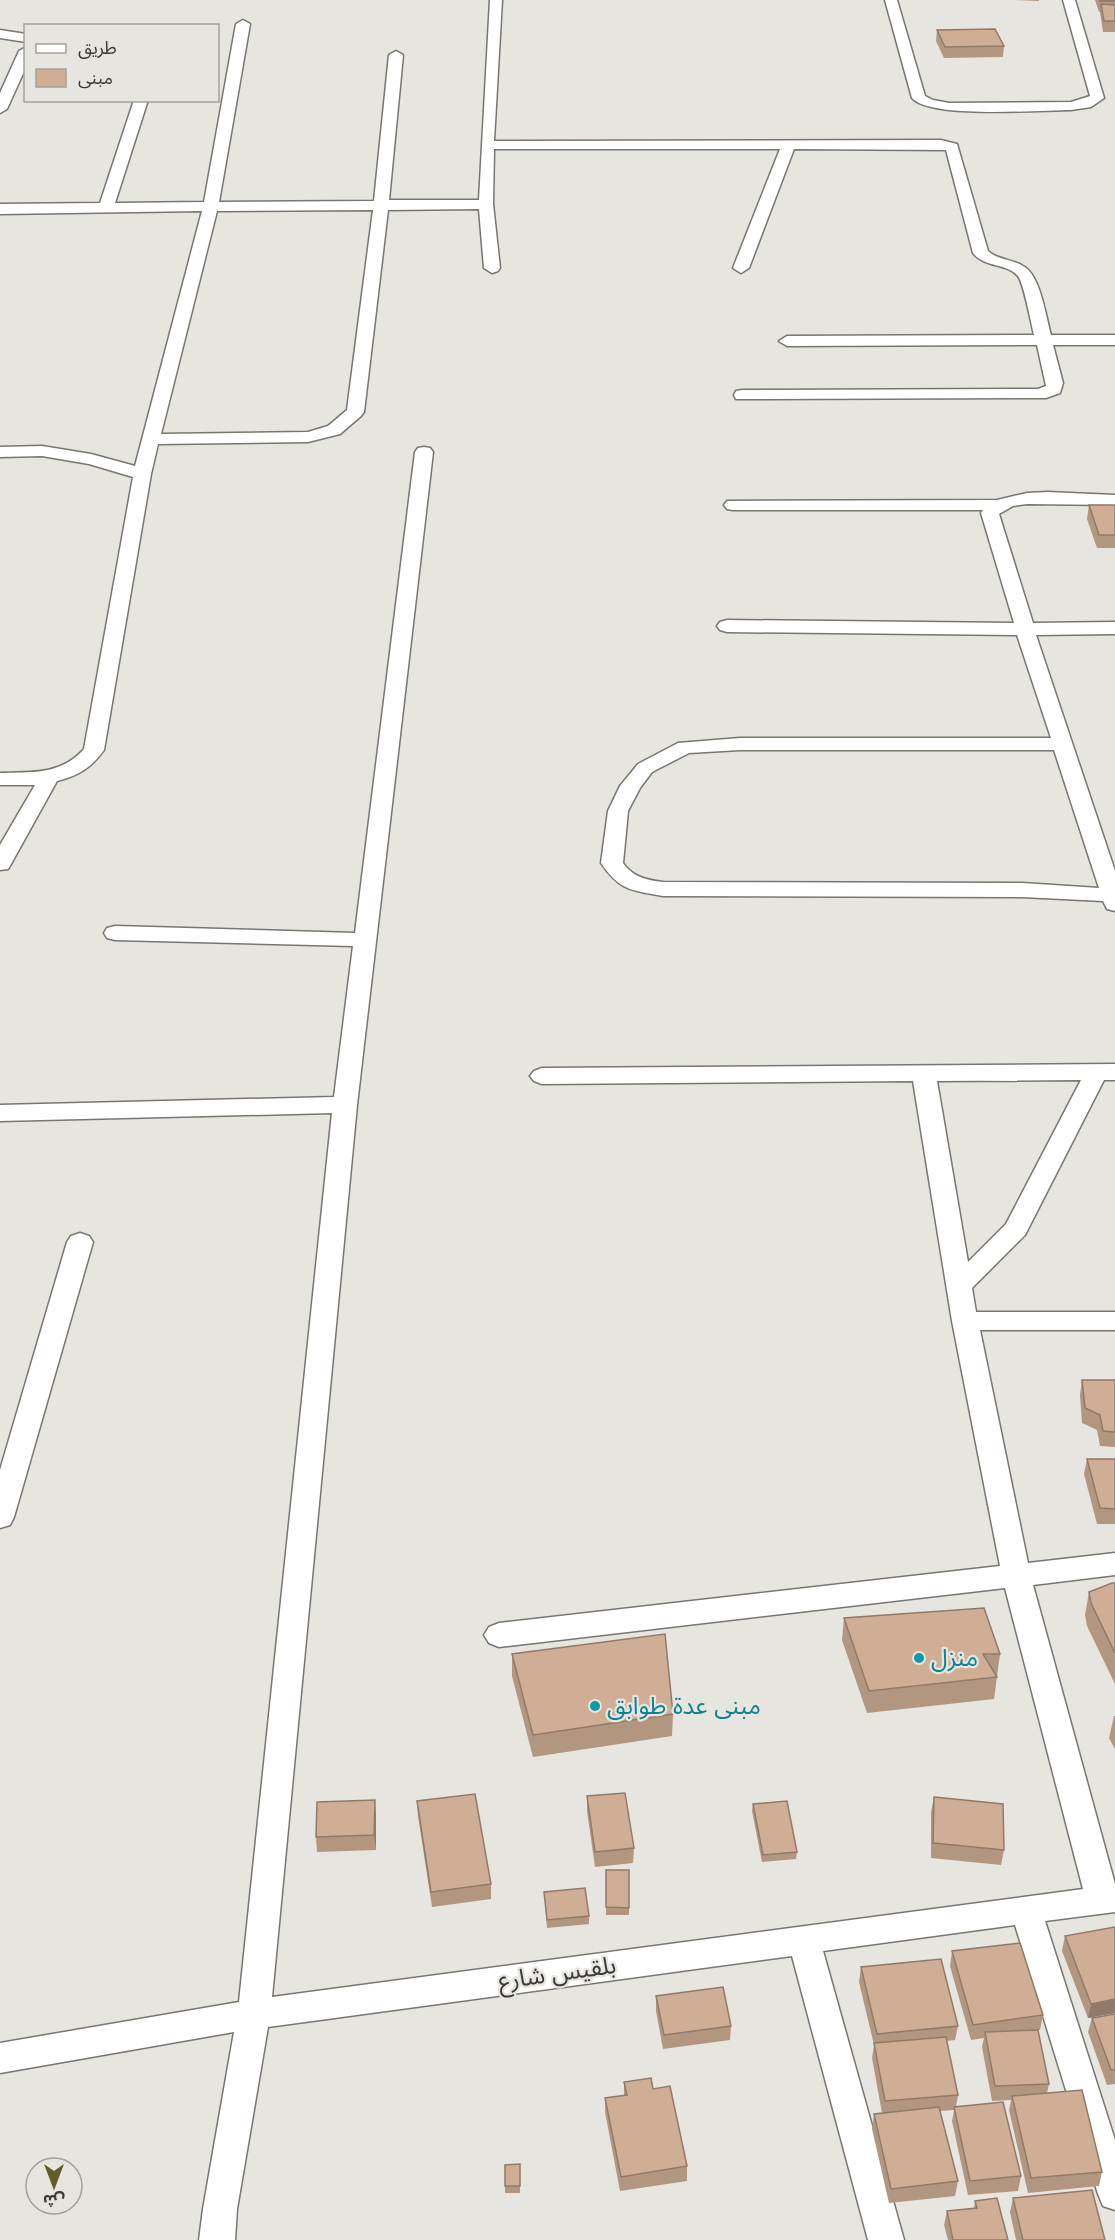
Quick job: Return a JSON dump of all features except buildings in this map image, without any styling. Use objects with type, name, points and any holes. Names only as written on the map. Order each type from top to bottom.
[{"type":"street","points":[[492,268],[486,204],[487,145],[496,0]]},
{"type":"street","points":[[891,0],[919,98],[929,104],[949,108],[1071,106],[1086,104],[1097,98],[1069,0]]},
{"type":"street","points":[[0,779],[49,778],[68,773],[85,762],[94,750],[142,474],[211,207],[243,24]]},
{"type":"street","points":[[0,34],[23,36]]},
{"type":"street","points":[[0,109],[24,55]]},
{"type":"street","points":[[151,439],[308,437],[334,430],[355,412],[381,205],[396,55]]},
{"type":"street","points":[[106,207],[140,102]]},
{"type":"street","points":[[487,145],[789,143],[941,144],[952,147],[981,253],[988,259],[1015,267],[1025,273],[1045,341],[1055,383],[1053,389],[1046,393],[742,396]]},
{"type":"street","points":[[741,268],[789,143]]},
{"type":"street","points":[[0,208],[486,204]]},
{"type":"street","points":[[788,341],[1115,340]]},
{"type":"street","points":[[0,452],[42,451],[91,459],[142,474]]},
{"type":"street","points":[[217,2240],[220,2209],[254,2014],[345,1105],[424,452]]},
{"type":"street","points":[[733,505],[997,504],[1017,498],[1115,500]]},
{"type":"street","points":[[997,504],[990,513],[1062,744],[1114,898],[1022,890],[663,889],[638,885],[621,876],[612,863],[618,811],[630,786],[645,768],[685,747],[740,744],[1062,744]]},
{"type":"street","points":[[727,626],[1115,628]]},
{"type":"street","points":[[0,864],[49,778]]},
{"type":"street","points":[[115,933],[364,940]]},
{"type":"street","points":[[542,1076],[1105,1072]]},
{"type":"street","points":[[959,1286],[1016,1229],[1105,1072]]},
{"type":"street","points":[[924,1074],[965,1322],[1016,1575],[1108,1898]]},
{"type":"street","points":[[0,1113],[345,1105]]},
{"type":"street","points":[[0,1517],[80,1242]]},
{"type":"street","points":[[965,1322],[1115,1321]]},
{"type":"street","points":[[499,1635],[1115,1564]]},
{"type":"street","name":"بلقيس شارع","points":[[0,2058],[254,2014],[1108,1898]]},
{"type":"street","points":[[1026,1910],[1115,2194]]},
{"type":"street","points":[[804,1940],[886,2240]]},
{"type":"place","name":"منزل","points":[[919,1658]]},
{"type":"place","name":"مبنى عدة طوابق","points":[[595,1706]]}]
